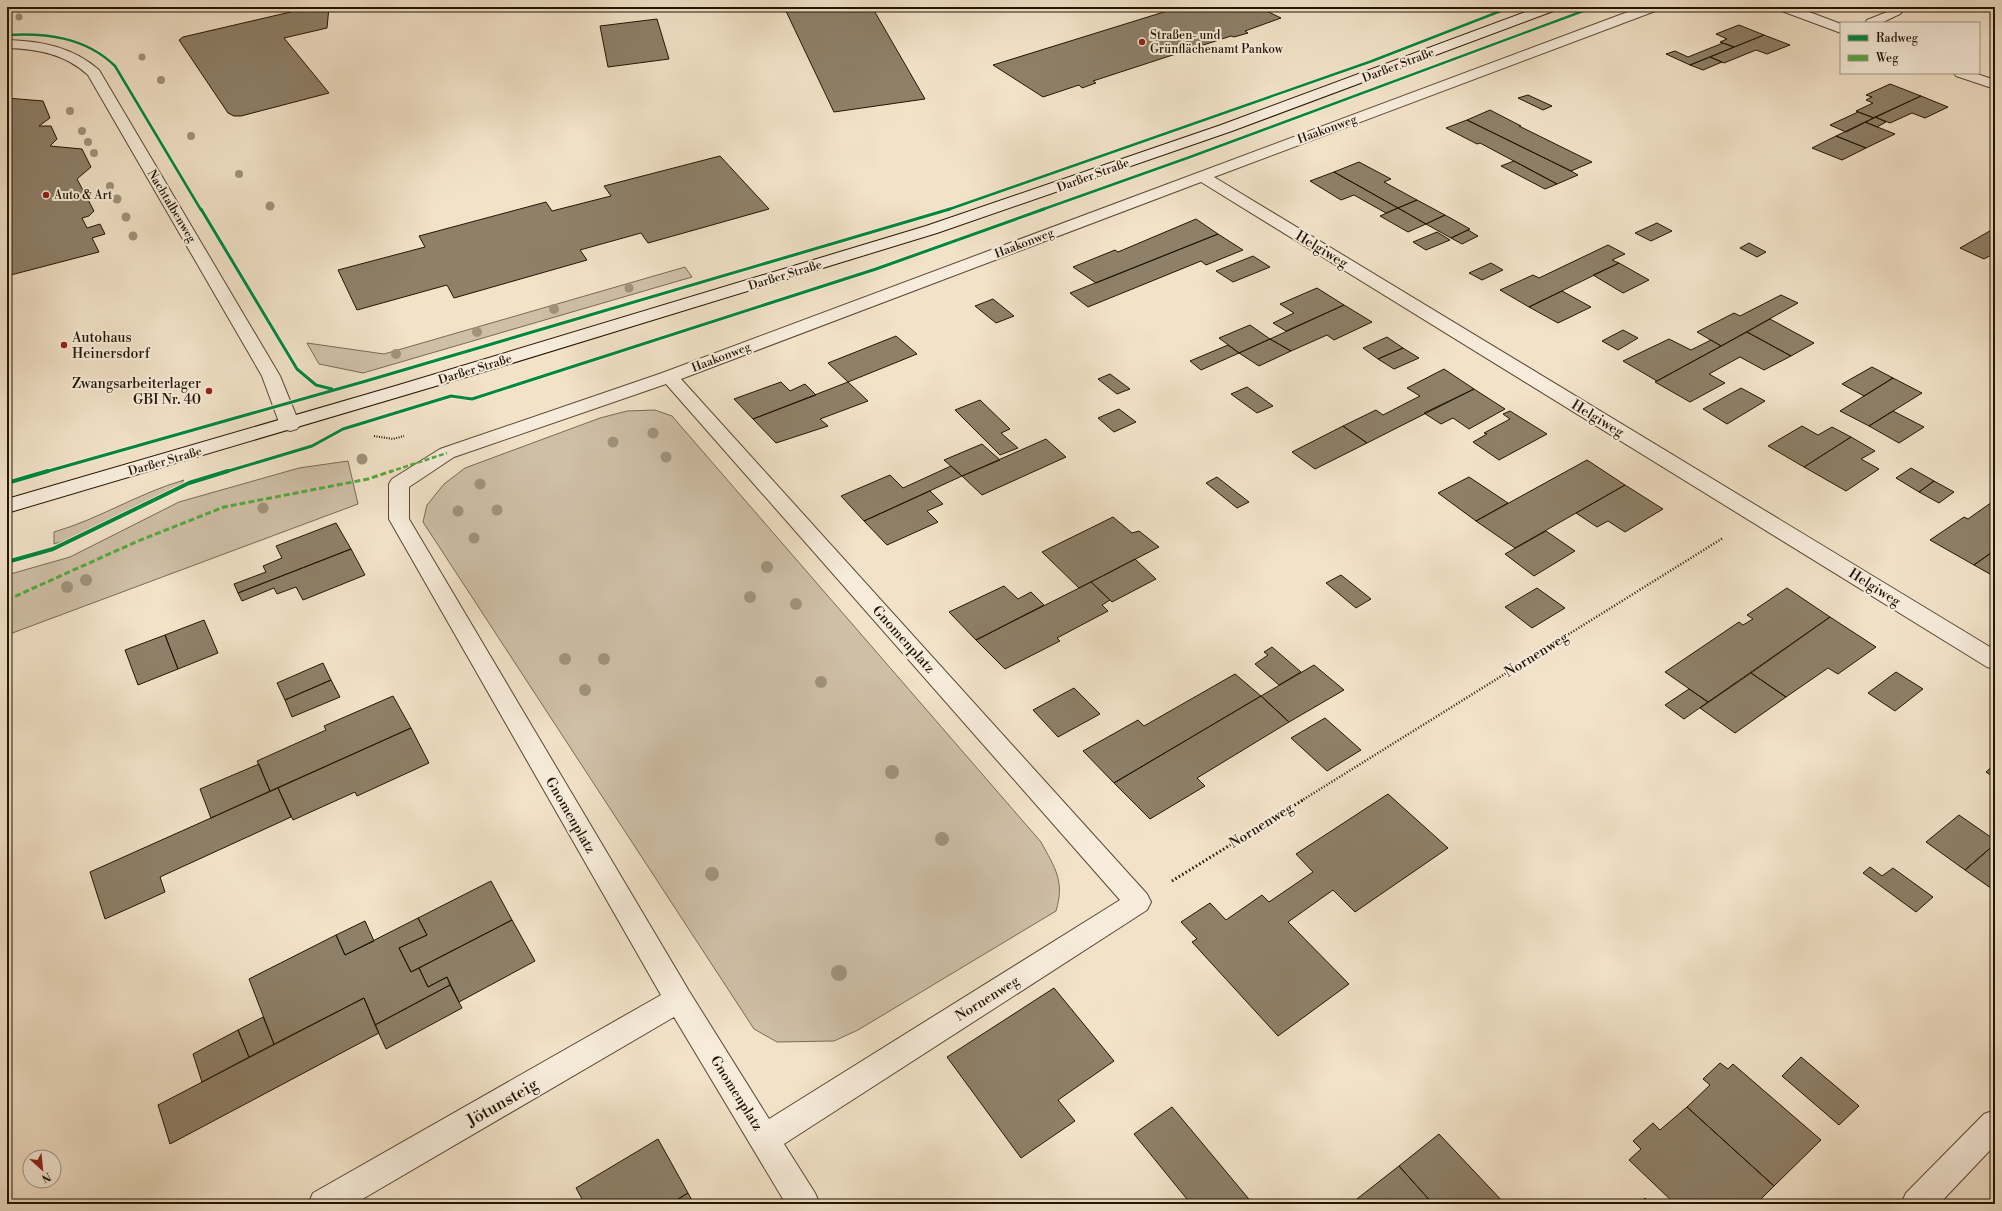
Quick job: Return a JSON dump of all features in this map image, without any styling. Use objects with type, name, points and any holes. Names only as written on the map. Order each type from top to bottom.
[{"type":"street","name":"Darßer Straße","points":[[7,506],[290,425],[811,268],[1030,198],[1324,92],[1552,7]]},
{"type":"street","name":"Haakonweg","points":[[399,484],[447,453],[669,377],[1653,7]]},
{"type":"street","points":[[1784,7],[1840,28]]},
{"type":"street","name":"Nachtalbenweg","points":[[7,44],[40,46],[57,50],[86,64],[94,73],[271,376],[290,425]]},
{"type":"street","points":[[1964,74],[1995,86]]},
{"type":"street","name":"Helgiweg","points":[[1201,176],[1995,661]]},
{"type":"street","name":"Gnomenplatz","points":[[669,377],[1138,902]]},
{"type":"street","name":"Gnomenplatz","points":[[399,484],[399,519],[680,1000],[765,1139]]},
{"type":"street","name":"Nornenweg","points":[[765,1139],[1138,902]]},
{"type":"street","name":"Jötunsteig","points":[[324,1204],[680,1000]]},
{"type":"street","points":[[1917,1204],[1995,1124]]},
{"type":"street","points":[[765,1139],[804,1204]]},
{"type":"lane","points":[[1873,22],[1896,12],[1888,7]]},
{"type":"shaded area","points":[[685,267],[692,277],[363,373],[319,364],[307,343],[384,354]]},
{"type":"shaded area","points":[[655,410],[672,416],[1041,842],[1057,875],[1059,883],[1059,900],[1056,911],[858,1030],[834,1041],[777,1042],[754,1029],[423,522],[427,505],[444,484],[465,468],[600,418],[627,411]]},
{"type":"shaded area","points":[[348,461],[358,504],[7,635],[7,575],[70,557],[179,502],[299,468]]},
{"type":"shaded area","points":[[184,480],[181,484],[64,541],[54,544],[54,532],[71,527],[167,485]]},
{"type":"building","points":[[312,7],[329,7],[327,28],[284,38],[329,93],[241,116],[234,116],[228,113],[179,40],[183,37]]},
{"type":"building","points":[[784,7],[872,7],[925,99],[834,112]]},
{"type":"building","points":[[1180,7],[1258,7],[1281,18],[1245,31],[1248,33],[1234,37],[1231,36],[1093,81],[1096,83],[1082,88],[1079,85],[1043,97],[993,65]]},
{"type":"building","points":[[657,19],[669,59],[608,67],[600,26]]},
{"type":"building","points":[[1739,25],[1764,35],[1734,47],[1720,42],[1727,39],[1716,34]]},
{"type":"building","points":[[1764,35],[1790,45],[1767,54],[1756,50],[1724,63],[1710,57]]},
{"type":"building","points":[[1723,43],[1734,47],[1690,65],[1666,54],[1675,51],[1688,57]]},
{"type":"building","points":[[1710,57],[1722,62],[1703,70],[1690,65]]},
{"type":"building","points":[[1890,84],[1921,96],[1874,118],[1856,111],[1873,103],[1866,100],[1872,97],[1866,95]]},
{"type":"building","points":[[1528,95],[1552,106],[1543,110],[1518,98]]},
{"type":"building","points":[[1921,96],[1948,107],[1925,118],[1912,113],[1890,123],[1875,117]]},
{"type":"building","name":"Auto & Art","points":[[7,98],[43,101],[50,118],[39,126],[51,126],[57,139],[50,146],[82,149],[91,167],[77,179],[94,211],[89,216],[82,218],[87,228],[100,224],[105,234],[92,238],[99,252],[7,276]]},
{"type":"building","points":[[1490,110],[1592,162],[1571,171],[1467,120]]},
{"type":"building","points":[[1858,112],[1874,118],[1846,132],[1830,125]]},
{"type":"building","points":[[1875,117],[1886,122],[1877,127],[1865,122]]},
{"type":"building","points":[[1467,120],[1578,175],[1557,184],[1480,143],[1477,144],[1446,128]]},
{"type":"building","points":[[1865,122],[1895,134],[1866,148],[1836,136]]},
{"type":"building","points":[[1836,136],[1866,148],[1842,160],[1812,148]]},
{"type":"building","points":[[720,156],[769,209],[648,243],[641,233],[580,250],[587,260],[454,298],[447,285],[357,310],[338,270],[425,247],[419,236],[546,202],[552,211],[611,196],[604,186]]},
{"type":"building","points":[[1514,161],[1557,184],[1545,189],[1501,166]]},
{"type":"building","points":[[1359,162],[1391,179],[1384,182],[1417,200],[1398,208],[1334,172]]},
{"type":"building","points":[[1334,172],[1398,208],[1386,213],[1354,195],[1341,200],[1310,181]]},
{"type":"building","points":[[1417,200],[1445,215],[1426,224],[1398,208]]},
{"type":"building","points":[[1398,208],[1426,224],[1408,232],[1380,216]]},
{"type":"building","points":[[1445,215],[1470,229],[1451,238],[1426,224]]},
{"type":"building","points":[[1196,219],[1218,234],[1096,283],[1073,267],[1115,250],[1118,252]]},
{"type":"building","points":[[1657,223],[1672,231],[1651,241],[1635,233]]},
{"type":"building","points":[[1995,228],[1995,253],[1984,259],[1960,248]]},
{"type":"building","points":[[1468,230],[1478,236],[1462,244],[1451,238]]},
{"type":"building","points":[[1437,232],[1450,240],[1426,250],[1413,242]]},
{"type":"building","points":[[1218,234],[1243,250],[1206,265],[1201,261],[1088,307],[1070,293]]},
{"type":"building","points":[[1749,243],[1766,252],[1757,257],[1740,248]]},
{"type":"building","points":[[1608,245],[1625,254],[1612,260],[1619,263],[1529,307],[1500,290],[1533,275],[1539,278]]},
{"type":"building","points":[[1253,256],[1270,267],[1233,282],[1216,271]]},
{"type":"building","points":[[1491,263],[1503,270],[1482,280],[1469,273]]},
{"type":"building","points":[[1619,263],[1649,280],[1623,293],[1593,275]]},
{"type":"building","points":[[1317,288],[1344,305],[1286,331],[1273,323],[1294,313],[1280,304]]},
{"type":"building","points":[[1562,291],[1591,307],[1558,323],[1529,307]]},
{"type":"building","points":[[1781,295],[1798,303],[1721,346],[1697,332],[1734,313],[1740,316]]},
{"type":"building","points":[[993,299],[1014,316],[996,323],[975,306]]},
{"type":"building","points":[[1344,305],[1372,322],[1334,340],[1327,335],[1291,351],[1270,339]]},
{"type":"building","points":[[1770,319],[1814,343],[1791,356],[1747,332]]},
{"type":"building","points":[[1250,325],[1270,339],[1239,353],[1219,338]]},
{"type":"building","points":[[1623,330],[1638,338],[1618,350],[1602,341]]},
{"type":"building","points":[[1747,332],[1791,356],[1764,370],[1740,357],[1709,374],[1725,383],[1690,402],[1655,382]]},
{"type":"building","points":[[896,336],[917,354],[848,382],[828,363]]},
{"type":"building","points":[[1387,337],[1403,348],[1378,359],[1363,348]]},
{"type":"building","points":[[1270,339],[1291,351],[1259,366],[1239,353]]},
{"type":"building","points":[[1669,339],[1691,350],[1711,340],[1721,346],[1657,381],[1623,361]]},
{"type":"building","points":[[1228,345],[1239,353],[1201,370],[1190,361]]},
{"type":"building","points":[[1403,348],[1419,358],[1394,369],[1378,359]]},
{"type":"building","points":[[1872,367],[1893,378],[1864,396],[1842,384]]},
{"type":"building","points":[[1444,369],[1474,389],[1367,443],[1343,426],[1376,410],[1383,415],[1420,396],[1407,388]]},
{"type":"building","points":[[1110,374],[1130,389],[1117,394],[1098,379]]},
{"type":"building","points":[[1893,378],[1922,393],[1869,426],[1840,411]]},
{"type":"building","points":[[781,382],[790,391],[805,384],[816,395],[753,419],[734,399]]},
{"type":"building","points":[[848,382],[868,401],[820,419],[828,426],[776,443],[753,419]]},
{"type":"building","points":[[1247,387],[1273,406],[1257,413],[1231,394]]},
{"type":"building","points":[[1741,388],[1765,401],[1727,424],[1703,409]]},
{"type":"building","points":[[1474,389],[1505,409],[1469,429],[1453,418],[1441,424],[1424,413]]},
{"type":"building","points":[[980,400],[1010,429],[1001,433],[1018,448],[1000,455],[955,410]]},
{"type":"building","points":[[1119,409],[1136,422],[1114,432],[1098,418]]},
{"type":"building","points":[[1510,411],[1547,434],[1499,460],[1473,442],[1487,434],[1484,433],[1510,419],[1503,414]]},
{"type":"building","points":[[1893,411],[1924,427],[1899,443],[1869,426]]},
{"type":"building","points":[[1343,426],[1367,443],[1315,469],[1292,452]]},
{"type":"building","points":[[1802,426],[1818,435],[1832,427],[1851,437],[1804,467],[1768,446]]},
{"type":"building","points":[[1851,437],[1875,451],[1861,459],[1879,469],[1846,491],[1804,467]]},
{"type":"building","points":[[1046,439],[1066,457],[982,495],[962,476]]},
{"type":"building","points":[[982,444],[1000,460],[962,476],[944,460]]},
{"type":"building","points":[[1587,460],[1625,485],[1515,548],[1476,521]]},
{"type":"building","points":[[951,466],[962,476],[864,521],[841,496],[890,475],[903,488]]},
{"type":"building","points":[[1911,468],[1934,481],[1919,492],[1896,478]]},
{"type":"building","points":[[1217,477],[1249,502],[1237,508],[1206,483]]},
{"type":"building","points":[[1469,477],[1508,503],[1476,521],[1438,493]]},
{"type":"building","points":[[1934,481],[1954,492],[1939,503],[1919,492]]},
{"type":"building","points":[[1625,485],[1663,509],[1625,532],[1608,521],[1597,527],[1576,513]]},
{"type":"building","points":[[930,491],[943,504],[927,511],[938,522],[887,545],[864,521]]},
{"type":"building","points":[[1995,500],[1995,550],[1974,565],[1930,540],[1964,517],[1968,519]]},
{"type":"building","points":[[1113,517],[1132,533],[1139,531],[1159,547],[1079,588],[1042,552]]},
{"type":"building","points":[[336,523],[351,549],[238,593],[234,584],[266,572],[263,566],[282,558],[276,546]]},
{"type":"building","points":[[1546,531],[1575,551],[1534,576],[1505,554]]},
{"type":"building","points":[[351,549],[365,575],[303,600],[296,587],[277,594],[274,588],[242,601],[238,593]]},
{"type":"building","points":[[1995,550],[1995,577],[1974,565]]},
{"type":"building","points":[[1135,559],[1156,579],[1112,602],[1091,582]]},
{"type":"building","points":[[1341,575],[1371,599],[1356,608],[1326,583]]},
{"type":"building","points":[[1091,582],[1110,600],[1102,605],[1108,611],[1057,638],[1060,641],[1005,669],[976,640]]},
{"type":"building","points":[[1004,586],[1018,599],[1031,592],[1044,605],[976,640],[949,612]]},
{"type":"building","points":[[1537,588],[1565,608],[1532,628],[1505,607]]},
{"type":"building","points":[[1787,588],[1830,617],[1708,702],[1665,672],[1739,622],[1743,625],[1753,619],[1747,615]]},
{"type":"building","points":[[1830,617],[1876,647],[1838,674],[1828,668],[1786,697],[1751,673]]},
{"type":"building","points":[[204,620],[218,653],[178,669],[165,635]]},
{"type":"building","points":[[165,635],[178,669],[138,685],[125,650]]},
{"type":"building","points":[[1272,647],[1301,672],[1279,685],[1255,664],[1268,655],[1264,652]]},
{"type":"building","points":[[323,663],[331,680],[285,700],[277,683]]},
{"type":"building","points":[[1314,665],[1344,690],[1289,722],[1261,696]]},
{"type":"building","points":[[1896,672],[1923,689],[1895,711],[1868,693]]},
{"type":"building","points":[[1751,673],[1786,697],[1735,733],[1700,708]]},
{"type":"building","points":[[1235,674],[1261,696],[1114,783],[1083,751],[1138,720],[1144,726]]},
{"type":"building","points":[[331,680],[340,697],[292,717],[285,700]]},
{"type":"building","points":[[1074,688],[1100,714],[1058,737],[1033,710]]},
{"type":"building","points":[[1689,689],[1708,702],[1684,719],[1665,705]]},
{"type":"building","points":[[393,696],[411,728],[270,791],[257,761],[326,730],[324,726]]},
{"type":"building","points":[[1261,696],[1289,722],[1197,778],[1205,786],[1150,819],[1114,783]]},
{"type":"building","points":[[1325,718],[1361,750],[1327,771],[1291,738]]},
{"type":"building","points":[[411,728],[429,763],[357,796],[355,792],[293,820],[278,788]]},
{"type":"building","points":[[259,764],[270,791],[211,818],[200,789]]},
{"type":"building","points":[[1995,764],[1995,778],[1986,772]]},
{"type":"building","points":[[278,788],[291,817],[160,877],[165,892],[105,919],[90,872]]},
{"type":"building","points":[[1388,794],[1448,848],[1355,912],[1333,890],[1288,922],[1349,984],[1278,1036],[1192,942],[1197,939],[1181,922],[1210,903],[1226,920],[1262,895],[1269,902],[1313,872],[1296,854]]},
{"type":"building","points":[[1959,815],[1995,840],[1995,844],[1965,870],[1926,842]]},
{"type":"building","points":[[1995,844],[1995,891],[1965,870]]},
{"type":"building","points":[[1870,867],[1882,876],[1893,868],[1933,897],[1916,912],[1863,873]]},
{"type":"building","points":[[491,881],[512,920],[411,972],[399,948],[427,935],[418,918]]},
{"type":"building","points":[[418,918],[427,935],[399,948],[411,972],[419,968],[428,987],[447,977],[450,985],[375,1025],[364,998],[274,1044],[249,979],[336,935],[345,955]]},
{"type":"building","points":[[512,920],[535,961],[459,1002],[447,977],[428,987],[419,968]]},
{"type":"building","points":[[365,921],[374,941],[345,955],[336,935]]},
{"type":"building","points":[[450,985],[462,1008],[386,1049],[375,1025]]},
{"type":"building","points":[[1054,988],[1114,1061],[1058,1100],[1075,1121],[1021,1158],[947,1057]]},
{"type":"building","points":[[364,998],[379,1033],[170,1144],[158,1105]]},
{"type":"building","points":[[263,1017],[274,1044],[249,1057],[238,1030]]},
{"type":"building","points":[[238,1030],[249,1057],[202,1082],[193,1054]]},
{"type":"building","points":[[1801,1057],[1859,1106],[1839,1125],[1782,1076]]},
{"type":"building","points":[[1720,1063],[1728,1069],[1733,1064],[1821,1140],[1774,1186],[1687,1107],[1710,1085],[1703,1079]]},
{"type":"building","points":[[1172,1107],[1253,1204],[1191,1204],[1134,1134]]},
{"type":"building","points":[[1687,1107],[1774,1186],[1756,1204],[1675,1204],[1629,1160],[1641,1149],[1633,1141],[1653,1123],[1660,1130]]},
{"type":"building","points":[[1439,1134],[1505,1204],[1433,1204],[1399,1166]]},
{"type":"building","points":[[658,1139],[688,1193],[670,1204],[574,1204],[582,1199],[576,1188]]},
{"type":"building","points":[[1399,1166],[1433,1204],[1354,1204],[1353,1202]]},
{"type":"building","points":[[688,1193],[694,1204],[670,1204]]},
{"type":"building","points":[[1645,1198],[1651,1204],[1638,1204]]},
{"type":"marked path","points":[[7,600],[138,541],[224,507],[368,479],[447,453]]},
{"type":"cycle path","points":[[7,483],[366,381],[964,205],[1372,61],[1511,7]]},
{"type":"cycle path","points":[[7,562],[53,549],[189,483],[312,446],[343,429],[451,396],[472,399],[876,269],[1190,157],[1594,7]]},
{"type":"cycle path","points":[[7,35],[36,34],[65,38],[79,42],[92,48],[115,66],[297,369],[316,385],[332,389]]},
{"type":"place","name":"Straßen- und Grünflächenamt Pankow","points":[[1142,42]]},
{"type":"place","name":"Auto & Art","points":[[46,195]]},
{"type":"place","name":"Autohaus Heinersdorf","points":[[64,345]]},
{"type":"place","name":"Zwangsarbeiterlager GBI Nr. 40","points":[[209,391]]}]
